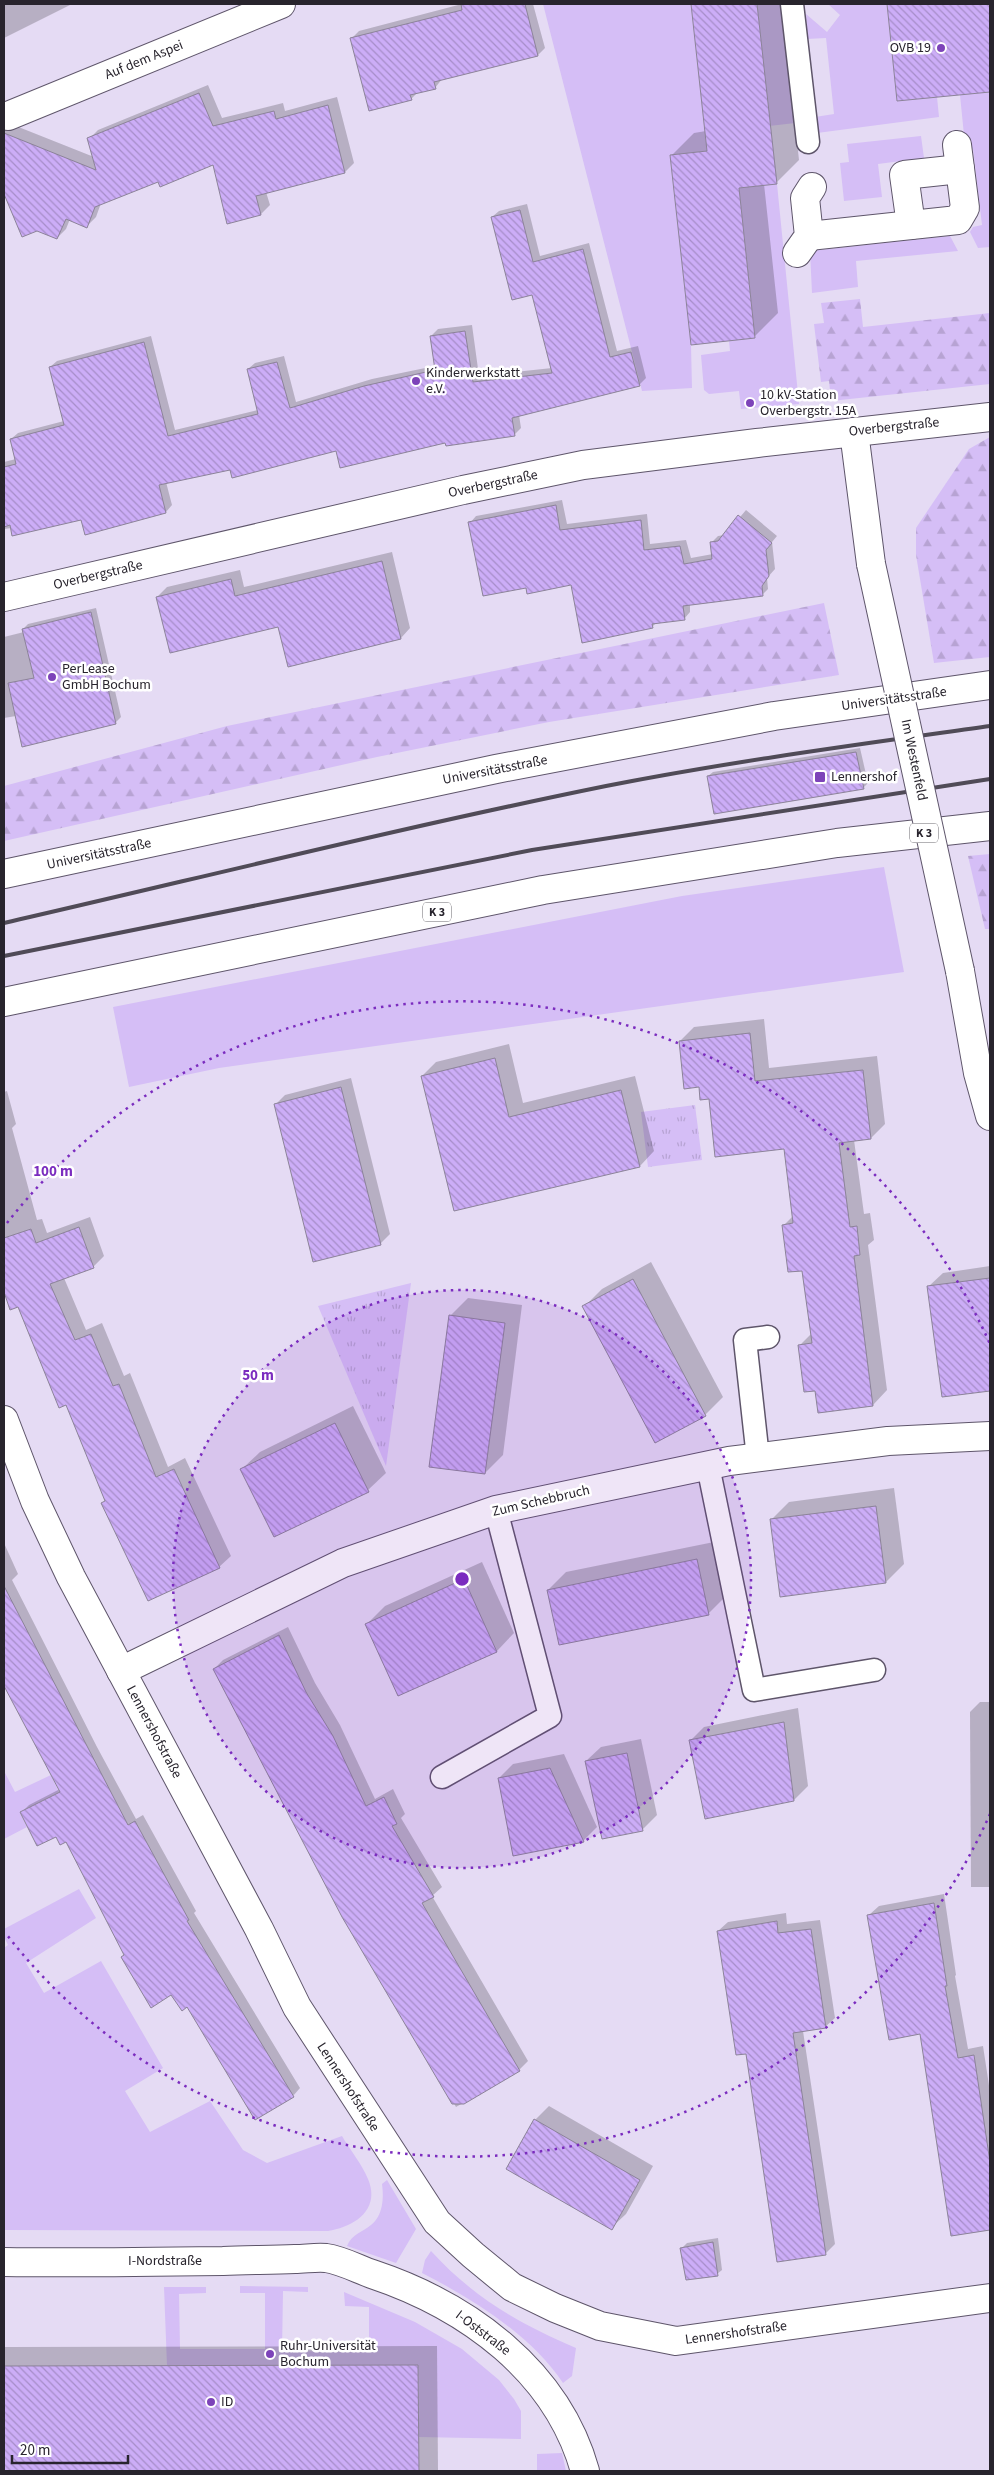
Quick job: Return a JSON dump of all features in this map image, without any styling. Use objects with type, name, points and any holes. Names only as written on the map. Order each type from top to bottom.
[{"type":"main road","name":"Auf dem Aspei","points":[[8,116],[281,4]]},
{"type":"main road","points":[[804,236],[911,225],[958,220],[965,208],[959,157],[904,175],[911,225]]},
{"type":"main road","points":[[804,236],[806,198],[812,187]]},
{"type":"main road","points":[[804,236],[835,218]]},
{"type":"main road","name":"Overbergstraße","points":[[4,597],[453,492],[583,465],[990,417]]},
{"type":"main road","name":"Im Westenfeld","points":[[854,432],[871,564],[960,971],[978,1072],[990,1116]]},
{"type":"main road","name":"Universitätsstraße","points":[[4,874],[506,767],[774,716],[990,685]]},
{"type":"main road","name":"K 3","points":[[4,1002],[543,890],[837,843],[990,826]]},
{"type":"main road","name":"Lennershofstraße","points":[[4,1420],[35,1501],[71,1577],[254,1920],[297,2007],[437,2222],[472,2255],[512,2287],[555,2308],[600,2326],[676,2341],[990,2298]]},
{"type":"main road","name":"Zum Schebbruch","points":[[121,1671],[343,1563],[390,1545],[496,1510],[708,1466],[758,1458],[888,1441],[990,1436]]},
{"type":"main road","name":"I-Nordstraße","points":[[4,2262],[207,2261],[326,2258]]},
{"type":"main road","name":"I-Oststraße","points":[[326,2258],[404,2284],[445,2305],[478,2326],[512,2353],[533,2375],[562,2415],[578,2446],[585,2471]]},
{"type":"lane","points":[[792,4],[808,142]]},
{"type":"lane","points":[[758,1458],[745,1340],[768,1337]]},
{"type":"lane","points":[[708,1466],[754,1690],[874,1670]]},
{"type":"lane","points":[[442,1777],[550,1716],[496,1510]]},
{"type":"green space","points":[[543,4],[691,4],[707,151],[670,155],[691,345],[692,388],[642,391]]},
{"type":"green space","points":[[757,4],[782,4],[795,123],[769,126]]},
{"type":"green space","points":[[828,4],[887,4],[897,101],[937,97],[939,117],[817,133],[815,117],[834,114],[826,38],[807,39],[806,14],[827,32],[840,15]]},
{"type":"green space","points":[[990,92],[990,247],[978,248],[970,232],[973,227],[982,225],[973,149],[965,145],[960,95]]},
{"type":"green space","points":[[921,136],[924,158],[878,164],[882,197],[844,201],[840,163],[849,162],[847,144]]},
{"type":"green space","points":[[777,184],[799,404],[741,409],[739,391],[709,394],[704,390],[701,355],[730,351],[729,341],[755,337],[739,188]]},
{"type":"green space","points":[[950,236],[958,251],[856,261],[858,287],[812,293],[810,251]]},
{"type":"green space","points":[[860,299],[863,327],[990,313],[990,384],[831,401],[829,381],[821,382],[814,324],[824,323],[821,303]]},
{"type":"green space","points":[[990,437],[990,657],[934,663],[916,555],[916,528],[969,449]]},
{"type":"green space","points":[[824,603],[839,675],[549,722],[377,757],[4,841],[4,786],[227,726]]},
{"type":"green space","points":[[990,854],[990,929],[985,929],[968,856]]},
{"type":"green space","points":[[884,867],[904,972],[219,1068],[129,1087],[113,1007],[682,896]]},
{"type":"green space","points":[[695,1105],[702,1160],[648,1167],[641,1112]]},
{"type":"green space","points":[[411,1283],[386,1466],[318,1306]]},
{"type":"green space","points":[[4,1771],[15,1792],[51,1775],[59,1792],[20,1812],[27,1827],[4,1839]]},
{"type":"green space","points":[[79,1889],[96,1918],[26,1963],[44,1993],[101,1961],[163,2068],[125,2091],[150,2132],[210,2101],[243,2150],[267,2163],[342,2136],[363,2168],[371,2190],[371,2200],[368,2208],[356,2221],[347,2226],[328,2231],[4,2230],[4,1948],[8,1945],[4,1937],[4,1929]]},
{"type":"green space","points":[[387,2180],[416,2229],[396,2263],[347,2246],[354,2236],[371,2225],[378,2217],[383,2201],[382,2184]]},
{"type":"green space","points":[[431,2251],[480,2296],[516,2319],[576,2348],[572,2376],[563,2383],[535,2349],[518,2334],[461,2294],[422,2273],[425,2260]]},
{"type":"green space","points":[[240,2286],[308,2287],[308,2292],[283,2291],[282,2351],[369,2352],[369,2307],[345,2306],[344,2292],[415,2322],[462,2349],[499,2380],[521,2411],[521,2439],[419,2437],[418,2365],[167,2366],[164,2287],[206,2287],[206,2293],[179,2294],[180,2349],[265,2349],[265,2293],[240,2293]]},
{"type":"green space","points":[[562,2453],[566,2471],[537,2471],[537,2454]]},
{"type":"building","points":[[461,4],[525,4],[538,56],[434,82],[436,89],[410,95],[412,100],[369,111],[350,38],[462,10]]},
{"type":"building","points":[[691,4],[757,4],[777,184],[739,188],[755,338],[691,345],[670,155],[707,151]]},
{"type":"building","name":"OVB 19","points":[[887,4],[990,4],[990,92],[897,101]]},
{"type":"building","points":[[199,93],[213,126],[274,111],[276,119],[328,105],[345,173],[256,196],[261,215],[227,224],[213,165],[160,187],[158,182],[95,207],[87,228],[66,219],[57,239],[37,231],[22,237],[4,194],[4,133],[96,170],[87,138]]},
{"type":"building","points":[[520,210],[533,262],[583,249],[610,357],[631,352],[640,386],[512,418],[515,436],[446,446],[445,443],[340,468],[336,451],[232,478],[230,470],[159,485],[166,513],[85,535],[81,520],[12,536],[10,525],[4,527],[4,467],[16,464],[10,439],[64,425],[49,367],[144,342],[168,436],[258,414],[247,369],[277,362],[290,408],[364,386],[435,370],[430,336],[465,331],[473,382],[552,373],[532,295],[512,300],[491,217]]},
{"type":"building","points":[[556,505],[560,530],[641,520],[644,550],[680,546],[684,564],[712,559],[710,542],[718,541],[738,515],[772,543],[766,550],[769,576],[762,586],[763,596],[683,606],[685,620],[652,624],[653,628],[582,643],[571,585],[527,594],[526,588],[483,596],[468,522]]},
{"type":"building","points":[[382,561],[401,639],[288,667],[278,627],[170,653],[156,597],[231,579],[235,596]]},
{"type":"building","name":"PerLease GmbH Bochum","points":[[91,612],[116,724],[22,747],[8,683],[34,678],[22,629]]},
{"type":"building","points":[[856,752],[864,789],[714,814],[707,776]]},
{"type":"building","points":[[750,1033],[755,1081],[863,1070],[871,1139],[839,1143],[850,1227],[857,1226],[860,1255],[854,1256],[873,1406],[818,1413],[815,1391],[804,1392],[798,1345],[812,1343],[802,1271],[788,1272],[782,1225],[793,1223],[784,1149],[715,1157],[709,1099],[700,1100],[699,1087],[684,1089],[679,1041]]},
{"type":"building","points":[[495,1058],[509,1117],[621,1090],[640,1167],[454,1211],[421,1076]]},
{"type":"building","points":[[341,1087],[381,1245],[313,1262],[274,1104]]},
{"type":"building","points":[[79,1227],[94,1268],[50,1284],[75,1340],[91,1334],[113,1386],[119,1384],[156,1477],[174,1469],[220,1568],[148,1601],[101,1503],[105,1501],[66,1405],[59,1408],[18,1307],[10,1310],[4,1292],[4,1238],[31,1229],[36,1243]]},
{"type":"building","points":[[990,1278],[990,1391],[942,1397],[927,1286]]},
{"type":"building","points":[[633,1279],[706,1416],[655,1443],[582,1306]]},
{"type":"building","points":[[449,1315],[505,1323],[485,1474],[429,1467]]},
{"type":"building","points":[[335,1423],[369,1492],[274,1537],[240,1469]]},
{"type":"building","points":[[876,1506],[886,1583],[780,1597],[770,1519]]},
{"type":"building","points":[[697,1559],[709,1615],[559,1645],[547,1590]]},
{"type":"building","points":[[464,1579],[497,1652],[398,1696],[365,1624]]},
{"type":"building","points":[[4,1586],[128,1825],[135,1821],[189,1920],[187,1921],[294,2097],[255,2120],[187,2007],[182,2011],[171,1995],[151,2008],[121,1957],[124,1955],[66,1842],[60,1845],[56,1837],[37,1846],[20,1812],[60,1792],[4,1686]]},
{"type":"building","points":[[279,1635],[306,1692],[333,1736],[366,1806],[384,1797],[397,1824],[392,1826],[434,1897],[422,1903],[520,2071],[464,2104],[452,2104],[342,1917],[213,1669]]},
{"type":"building","points":[[784,1722],[794,1801],[705,1819],[689,1740]]},
{"type":"building","points":[[627,1753],[643,1831],[602,1839],[585,1761]]},
{"type":"building","points":[[550,1768],[584,1842],[513,1856],[498,1778]]},
{"type":"building","points":[[934,1903],[947,1986],[945,1986],[958,2058],[974,2055],[990,2162],[990,2230],[951,2236],[920,2034],[889,2040],[867,1915]]},
{"type":"building","points":[[777,1921],[778,1933],[811,1929],[826,2028],[793,2033],[826,2255],[777,2262],[746,2054],[736,2055],[717,1931]]},
{"type":"building","points":[[534,2119],[640,2180],[612,2230],[506,2169]]},
{"type":"building","points":[[713,2242],[718,2276],[686,2280],[680,2248]]},
{"type":"building","name":"ID","points":[[418,2365],[419,2471],[4,2471],[4,2366]]},
{"type":"railway","points":[[4,923],[379,835],[606,786],[750,761],[990,726]]},
{"type":"railway","points":[[4,956],[532,850],[990,779]]},
{"type":"place","name":"OVB 19","points":[[941,48]]},
{"type":"place","name":"Kinderwerkstatt e.V.","points":[[416,381]]},
{"type":"place","name":"10 kV-Station Overbergstr. 15A","points":[[750,403]]},
{"type":"place","name":"PerLease GmbH Bochum","points":[[52,677]]},
{"type":"place","name":"Lennershof","points":[[820,777]]},
{"type":"place","name":"Ruhr-Universität Bochum","points":[[270,2354]]},
{"type":"place","name":"ID","points":[[211,2402]]}]
